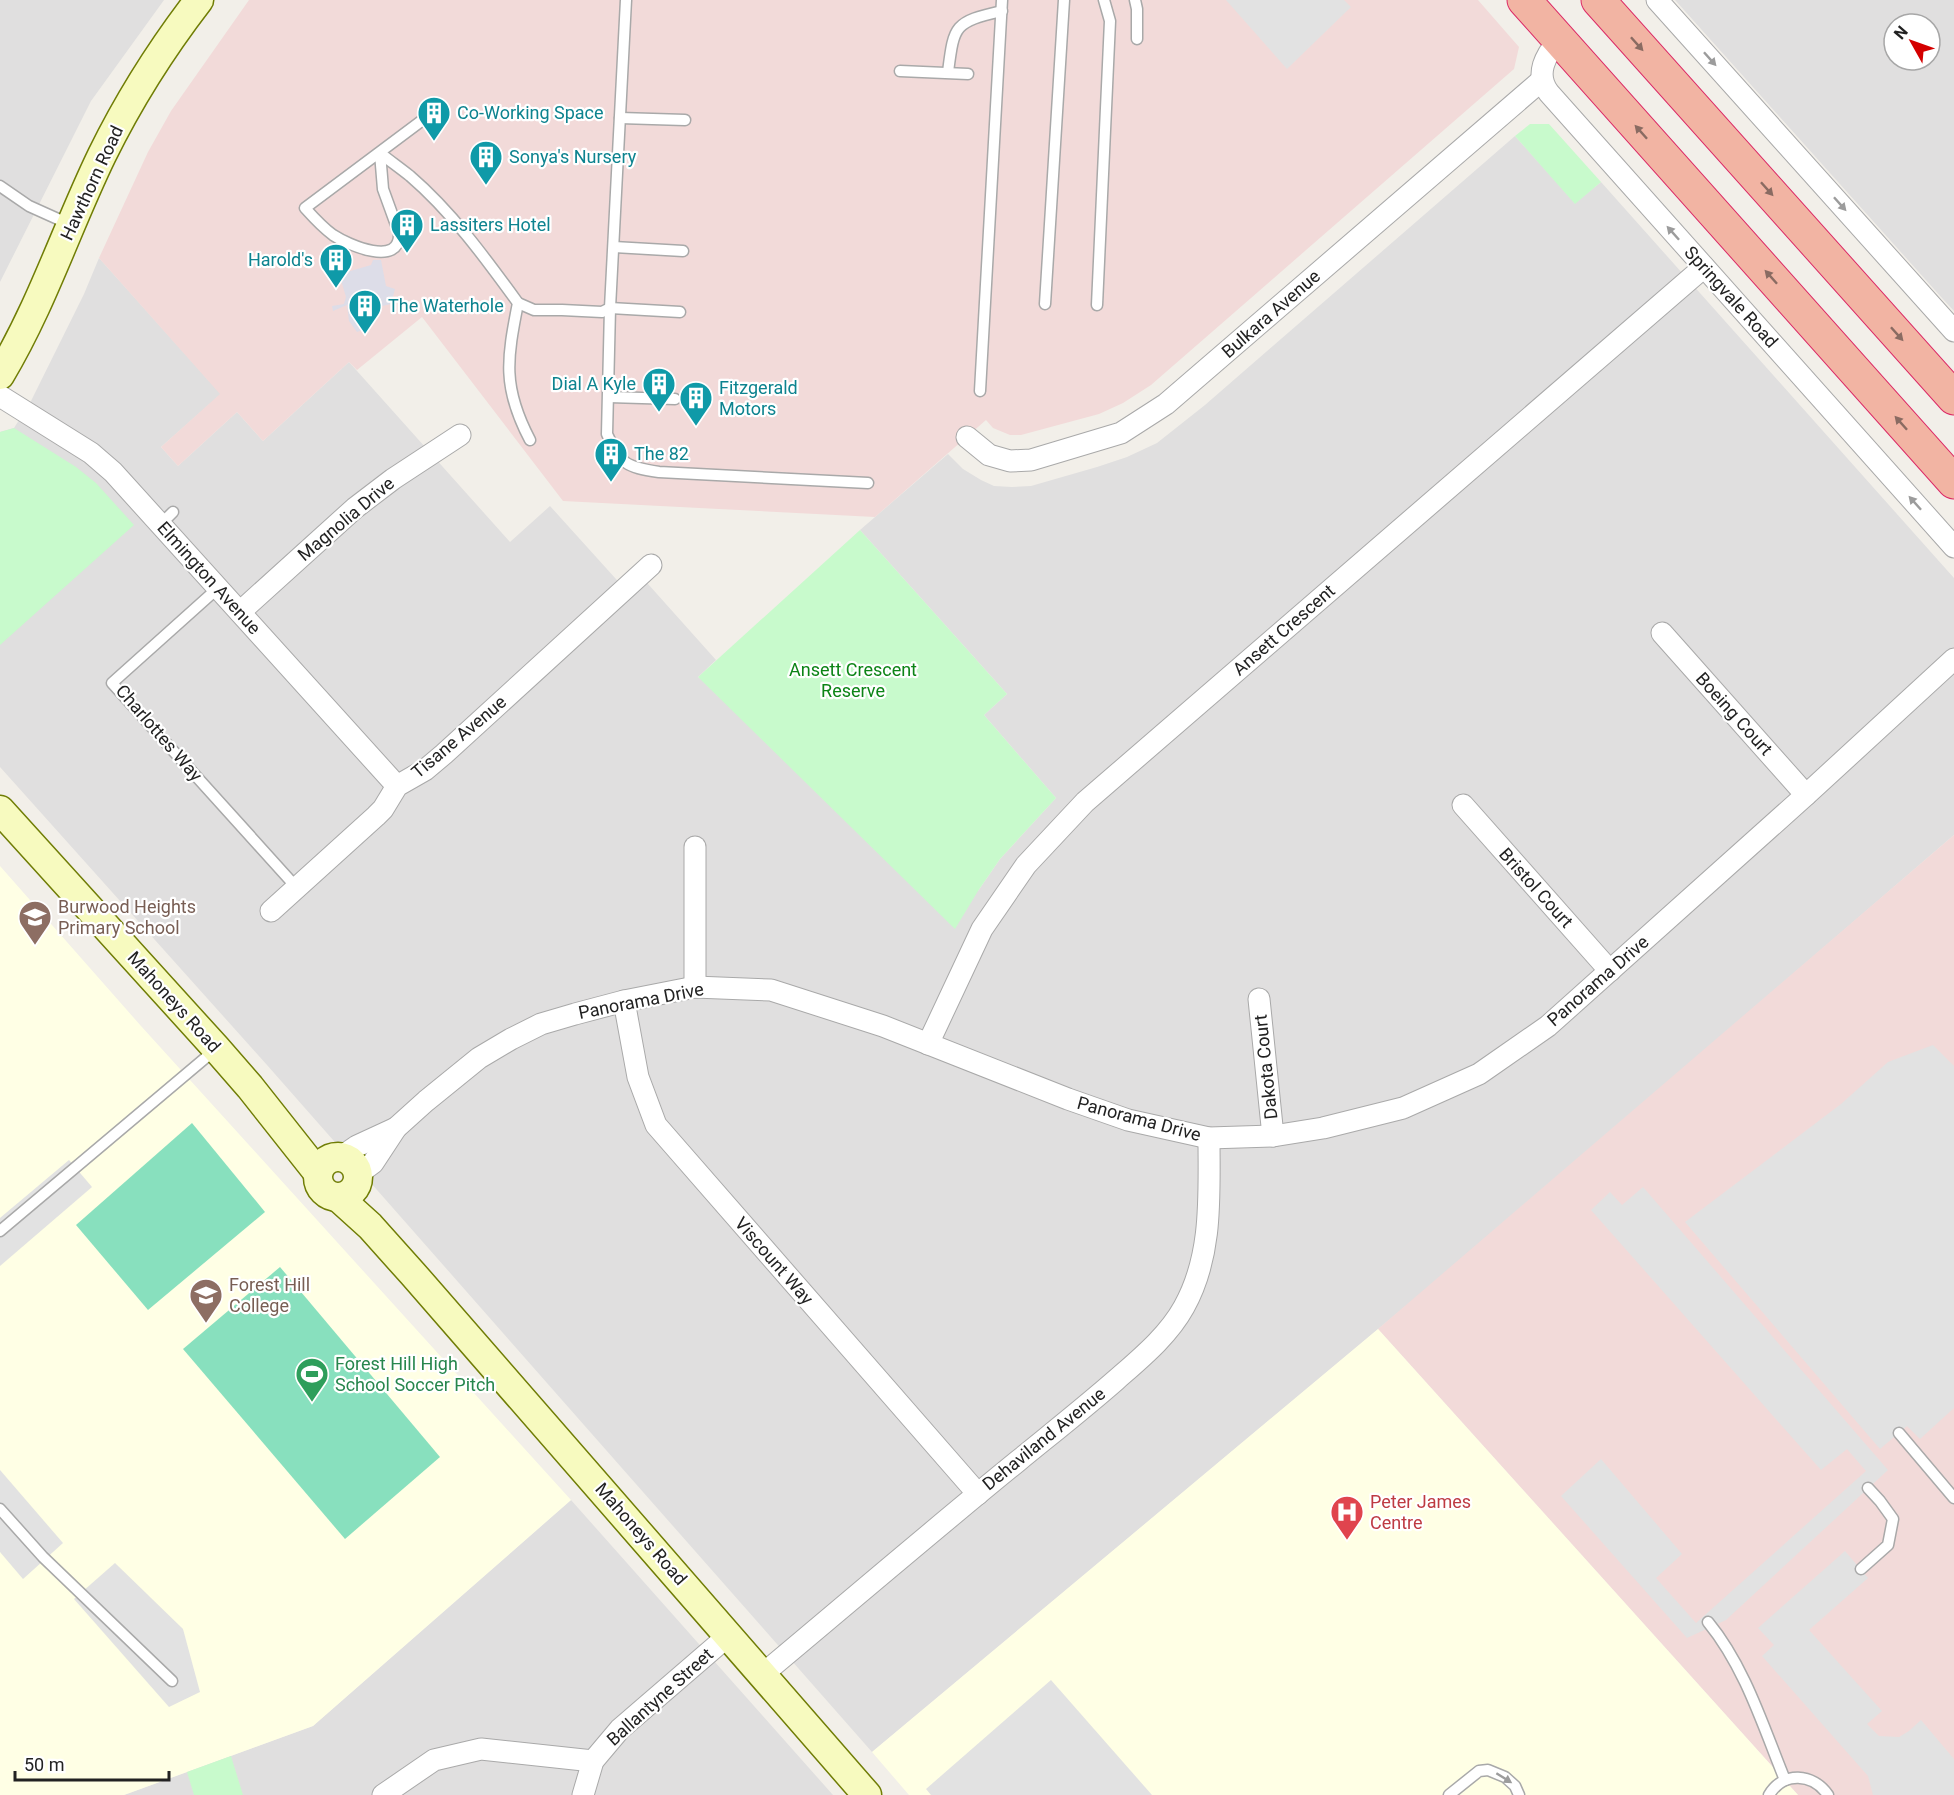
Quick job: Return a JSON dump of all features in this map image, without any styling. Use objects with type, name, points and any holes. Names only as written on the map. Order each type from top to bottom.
[{"type":"highway","points":[[1524,0],[1954,482]]},
{"type":"highway","points":[[1598,0],[1954,398]]},
{"type":"main road","name":"Hawthorn Road","points":[[0,375],[21,335],[102,156],[124,114],[165,47],[199,0]]},
{"type":"main road","name":"Mahoneys Road","points":[[0,810],[250,1088],[370,1196],[379,1218],[413,1274],[867,1795]]},
{"type":"street","points":[[1657,0],[1954,331]]},
{"type":"street","points":[[1542,80],[1547,54],[1559,39]]},
{"type":"street","name":"Springvale Road","points":[[1542,80],[1549,93],[1954,547]]},
{"type":"street","name":"Bulkara Avenue","points":[[967,437],[989,455],[1010,461],[1031,460],[1121,433],[1143,420],[1166,404],[1542,80]]},
{"type":"street","name":"Ansett Crescent","points":[[928,1044],[982,929],[1026,865],[1085,802],[1704,267]]},
{"type":"street","name":"Elmington Avenue","points":[[0,396],[97,457],[167,518],[218,588],[397,786]]},
{"type":"street","name":"Magnolia Drive","points":[[240,612],[355,508],[393,479],[460,435]]},
{"type":"street","name":"Tisane Avenue","points":[[271,911],[376,816],[397,786],[438,760],[651,565]]},
{"type":"street","name":"Boeing Court","points":[[1662,633],[1806,795]]},
{"type":"street","name":"Panorama Drive","points":[[342,1173],[357,1146],[396,1128],[449,1081],[479,1058],[511,1039],[541,1024],[624,1001],[695,987],[771,990],[883,1026],[1068,1099],[1118,1116],[1209,1138],[1273,1136],[1323,1128],[1403,1108],[1479,1074],[1548,1026],[1954,659]]},
{"type":"street","name":"Bristol Court","points":[[1463,805],[1610,971]]},
{"type":"street","points":[[695,847],[695,987]]},
{"type":"street","name":"Dakota Court","points":[[1259,999],[1273,1136]]},
{"type":"street","name":"Viscount Way","points":[[624,1001],[638,1077],[656,1125],[978,1494]]},
{"type":"street","name":"Dehaviland Avenue","points":[[763,1674],[1091,1402],[1164,1335],[1184,1308],[1199,1275],[1207,1240],[1209,1138]]},
{"type":"street","name":"Ballantyne Street","points":[[583,1795],[592,1761],[620,1729],[729,1635]]},
{"type":"street","points":[[383,1795],[434,1760],[481,1749],[592,1761]]},
{"type":"lane","points":[[626,0],[610,308],[607,434],[622,461],[636,469],[868,483]]},
{"type":"lane","points":[[1045,304],[1064,0]]},
{"type":"lane","points":[[1097,305],[1110,21],[1104,0]]},
{"type":"lane","points":[[1135,0],[1137,39]]},
{"type":"lane","points":[[948,72],[952,39],[959,27],[1002,6],[980,391]]},
{"type":"lane","points":[[900,72],[968,74]]},
{"type":"lane","points":[[380,153],[383,189],[400,240],[393,249],[386,253],[341,239],[319,224],[305,208],[436,110]]},
{"type":"lane","points":[[620,118],[685,120]]},
{"type":"lane","points":[[380,153],[410,176],[445,210],[488,261],[519,303],[534,310],[602,312],[610,308],[680,312]]},
{"type":"lane","points":[[0,186],[29,206],[72,225]]},
{"type":"lane","points":[[614,247],[683,251]]},
{"type":"lane","points":[[519,303],[509,352],[511,391],[519,418],[530,440]]},
{"type":"lane","points":[[609,397],[675,399]]},
{"type":"lane","name":"Charlottes Way","points":[[218,588],[112,683],[297,888]]},
{"type":"lane","points":[[0,1231],[216,1048]]},
{"type":"lane","points":[[1899,1433],[1954,1498]]},
{"type":"lane","points":[[1861,1569],[1888,1545],[1893,1519],[1868,1488]]},
{"type":"lane","points":[[0,1509],[43,1557],[172,1681]]},
{"type":"lane","points":[[1708,1622],[1724,1641],[1748,1689],[1785,1780]]},
{"type":"lane","points":[[1449,1795],[1479,1771],[1488,1770],[1505,1777],[1515,1786],[1519,1795]]},
{"type":"lane","points":[[1769,1795],[1777,1785],[1785,1780],[1801,1777],[1823,1788],[1828,1795]]},
{"type":"shaded area","points":[[0,0],[164,0],[91,101],[0,282]]},
{"type":"shaded area","points":[[249,0],[1478,0],[1519,47],[1514,69],[1151,385],[1123,403],[1099,414],[1021,435],[1010,435],[993,428],[986,420],[875,517],[563,501],[422,317],[357,370],[349,362],[263,441],[237,412],[178,466],[161,447],[220,394],[99,258],[148,152],[171,111]]},
{"type":"shaded area","points":[[1226,0],[1344,0],[1351,7],[1287,69]]},
{"type":"shaded area","points":[[1675,0],[1954,0],[1954,311]]},
{"type":"shaded area","points":[[1515,136],[1575,203],[1601,182],[1954,578],[1954,835],[1462,1259],[872,1752],[267,1065],[0,767],[0,432],[14,428],[31,401],[84,294],[99,258],[221,394],[161,447],[178,466],[237,412],[263,441],[349,362],[510,542],[550,506],[625,589],[640,575],[716,660],[698,677],[978,891],[1000,859],[1056,798],[984,715],[1007,694],[860,530],[948,454],[963,469],[994,486],[1031,486],[1127,457],[1157,443],[1205,405]]},
{"type":"shaded area","points":[[373,260],[381,260],[386,286],[395,289],[391,304],[354,315],[363,330],[357,332],[349,321],[347,305],[333,311],[332,306],[344,304],[346,297],[340,277],[347,272],[371,265]]},
{"type":"shaded area","points":[[1954,835],[1954,1795],[1798,1795],[1378,1329]]},
{"type":"shaded area","name":"Forest Hill College","points":[[0,866],[141,1026],[571,1500],[313,1726],[124,1795],[0,1795]]},
{"type":"shaded area","points":[[1933,1045],[1954,1066],[1954,1408],[1920,1439],[1907,1426],[1880,1449],[1685,1222],[1841,1104],[1888,1062]]},
{"type":"shaded area","points":[[69,1160],[92,1187],[0,1266],[0,1218]]},
{"type":"shaded area","points":[[1643,1187],[1888,1470],[1726,1620],[1687,1638],[1561,1496],[1601,1459],[1682,1554],[1656,1578],[1696,1623],[1866,1471],[1847,1449],[1821,1470],[1591,1210],[1610,1192],[1622,1205]]},
{"type":"shaded area","name":"Peter James Centre","points":[[1378,1329],[1798,1795],[909,1795],[872,1752]]},
{"type":"shaded area","points":[[0,1470],[63,1543],[23,1579],[0,1552]]},
{"type":"shaded area","points":[[571,1500],[833,1795],[124,1795],[313,1726]]},
{"type":"shaded area","points":[[1845,1551],[1868,1578],[1809,1630],[1882,1711],[1867,1724],[1879,1736],[1899,1737],[1921,1720],[1954,1759],[1954,1795],[1873,1795],[1868,1776],[1762,1656],[1774,1645],[1758,1628]]},
{"type":"shaded area","points":[[115,1563],[183,1629],[200,1692],[169,1707],[74,1599]]},
{"type":"shaded area","points":[[1051,1680],[1152,1795],[931,1795],[926,1789]]},
{"type":"green space","points":[[1530,124],[1549,124],[1601,182],[1575,204],[1515,136]]},
{"type":"green space","points":[[14,428],[76,467],[96,483],[134,525],[0,645],[0,432]]},
{"type":"green space","name":"Ansett Crescent Reserve","points":[[860,530],[1007,694],[984,715],[1056,798],[1000,859],[955,929],[698,677]]},
{"type":"green space","points":[[192,1123],[265,1212],[148,1310],[76,1225]]},
{"type":"green space","name":"Forest Hill High School Soccer Pitch","points":[[280,1267],[440,1457],[345,1539],[183,1349]]},
{"type":"green space","points":[[231,1756],[243,1795],[194,1795],[187,1772]]},
{"type":"place","name":"Co-Working Space","points":[[434,142]]},
{"type":"place","name":"Sonya's Nursery","points":[[486,186]]},
{"type":"place","name":"Lassiters Hotel","points":[[407,254]]},
{"type":"place","name":"Harold's","points":[[336,289]]},
{"type":"place","name":"The Waterhole","points":[[365,335]]},
{"type":"place","name":"Dial A Kyle","points":[[659,413]]},
{"type":"place","name":"Fitzgerald Motors","points":[[696,427]]},
{"type":"place","name":"The 82","points":[[611,483]]},
{"type":"place","name":"Burwood Heights Primary School","points":[[35,946]]},
{"type":"place","name":"Forest Hill College","points":[[206,1324]]},
{"type":"place","name":"Forest Hill High School Soccer Pitch","points":[[312,1403]]},
{"type":"place","name":"Peter James Centre","points":[[1347,1541]]}]
